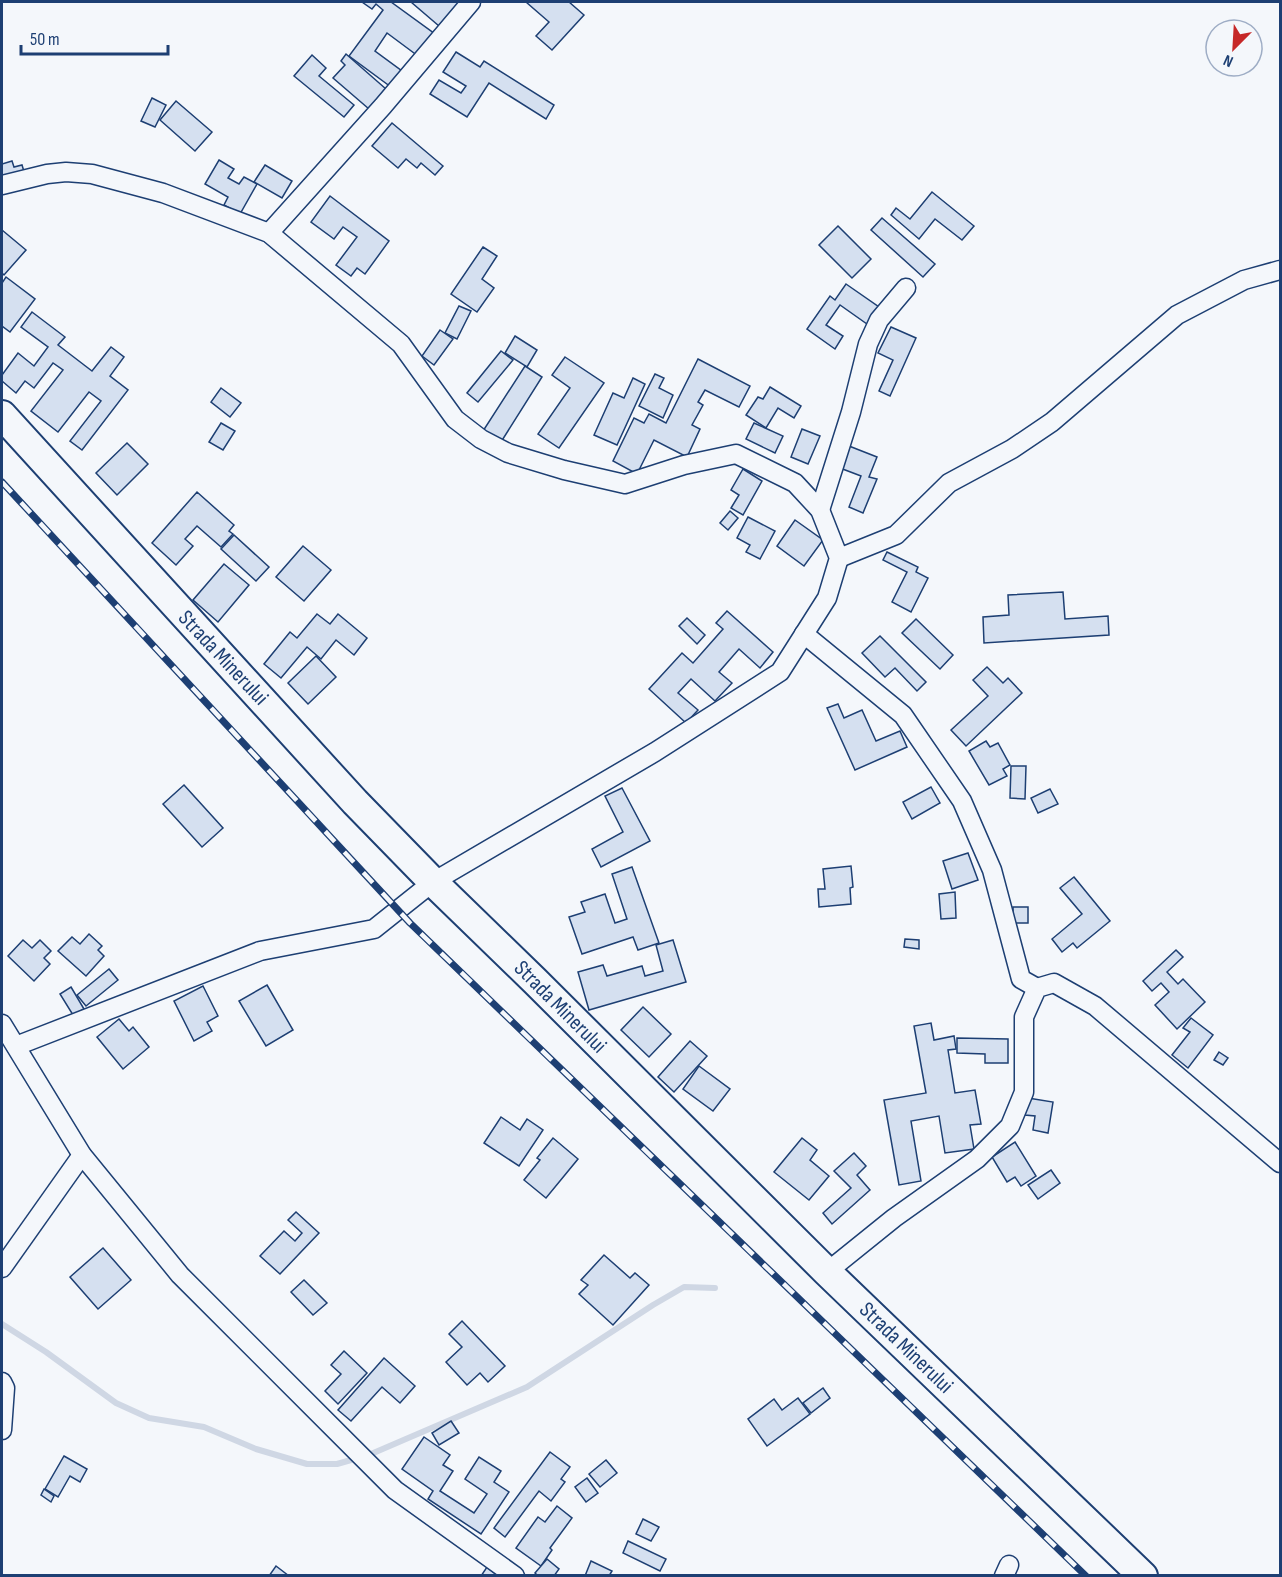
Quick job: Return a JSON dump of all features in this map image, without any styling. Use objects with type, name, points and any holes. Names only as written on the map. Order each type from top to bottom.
[{"type":"main road","name":"Strada Minerului","points":[[2,415],[308,750],[433,882],[827,1272],[1143,1575]]},
{"type":"street","points":[[269,233],[383,106],[471,2]]},
{"type":"street","points":[[2,185],[47,174],[66,172],[92,174],[163,193],[269,233],[401,344],[455,419],[490,444],[508,453],[564,470],[625,484],[684,465],[736,454],[795,483],[820,510],[839,558],[827,598],[780,672],[655,752],[433,882],[374,929],[260,951],[16,1046]]},
{"type":"street","points":[[839,558],[896,535],[949,483],[1012,449],[1052,422],[1177,315],[1244,280],[1281,270]]},
{"type":"street","points":[[820,510],[851,412],[868,344],[879,320],[906,288]]},
{"type":"street","points":[[804,634],[903,715],[962,801],[992,870],[1021,979],[1037,988],[1054,983],[1095,1006],[1281,1163]]},
{"type":"street","points":[[827,1272],[894,1218],[977,1159],[1010,1126],[1024,1092],[1024,1017],[1037,988]]},
{"type":"street","points":[[2,1024],[82,1155],[180,1275],[395,1490],[515,1575]]},
{"type":"street","points":[[2,1268],[82,1155]]},
{"type":"street","points":[[2,1382],[5,1388],[2,1430]]},
{"type":"building","points":[[362,2],[391,2],[435,34],[418,56],[387,33],[375,51],[402,71],[391,87],[349,56],[383,10],[376,4],[372,9]]},
{"type":"building","points":[[411,2],[461,2],[439,26]]},
{"type":"building","points":[[526,2],[569,2],[584,15],[552,50],[536,36],[549,22]]},
{"type":"building","points":[[456,52],[480,67],[484,61],[554,105],[546,119],[489,83],[467,117],[430,94],[439,80],[461,93],[466,86],[443,72]]},
{"type":"building","points":[[346,54],[386,89],[369,109],[333,78],[345,65],[341,61]]},
{"type":"building","points":[[312,55],[326,68],[319,76],[354,105],[344,117],[294,76]]},
{"type":"building","points":[[152,98],[166,105],[155,127],[141,121]]},
{"type":"building","points":[[176,101],[212,132],[195,151],[160,120]]},
{"type":"building","points":[[392,123],[443,166],[435,175],[421,163],[417,168],[406,159],[398,168],[372,146]]},
{"type":"building","points":[[219,160],[234,169],[228,178],[239,184],[244,177],[257,184],[240,214],[224,205],[228,197],[205,184]]},
{"type":"building","points":[[12,161],[14,167],[22,165],[25,175],[2,182],[2,164]]},
{"type":"building","points":[[265,165],[292,181],[282,198],[254,182]]},
{"type":"building","points":[[932,192],[974,226],[962,240],[935,219],[919,239],[891,215],[896,208],[910,219]]},
{"type":"building","points":[[330,196],[389,241],[365,274],[357,268],[351,276],[336,265],[357,237],[343,227],[334,239],[311,222]]},
{"type":"building","points":[[882,218],[935,264],[923,277],[871,230]]},
{"type":"building","points":[[838,226],[871,259],[852,278],[819,245]]},
{"type":"building","points":[[2,230],[26,250],[4,275],[2,273]]},
{"type":"building","points":[[483,247],[497,256],[482,279],[494,288],[477,312],[451,294]]},
{"type":"building","points":[[6,277],[35,299],[10,332],[2,326],[2,283]]},
{"type":"building","points":[[846,284],[879,307],[867,324],[840,305],[826,325],[843,336],[835,349],[807,329],[830,296],[835,300]]},
{"type":"building","points":[[459,306],[471,311],[457,339],[445,333]]},
{"type":"building","points":[[32,312],[65,337],[58,345],[92,371],[111,347],[124,357],[110,376],[128,390],[82,450],[70,441],[101,401],[89,392],[58,432],[31,411],[63,370],[53,363],[34,388],[25,381],[16,393],[2,381],[2,375],[18,353],[34,366],[48,347],[21,327]]},
{"type":"building","points":[[891,327],[916,338],[890,396],[879,391],[893,360],[878,353]]},
{"type":"building","points":[[440,330],[453,339],[434,365],[422,356]]},
{"type":"building","points":[[515,336],[537,350],[527,367],[505,353]]},
{"type":"building","points":[[501,351],[513,360],[478,402],[467,393]]},
{"type":"building","points":[[565,357],[604,383],[559,448],[538,434],[570,388],[552,375]]},
{"type":"building","points":[[698,359],[750,386],[739,407],[705,390],[698,402],[703,405],[692,425],[700,429],[687,457],[654,440],[637,474],[613,461],[634,418],[644,423],[649,414],[666,423]]},
{"type":"building","points":[[525,366],[542,377],[501,442],[483,431]]},
{"type":"building","points":[[655,374],[664,378],[659,388],[673,395],[663,418],[639,406]]},
{"type":"building","points":[[633,378],[645,384],[617,445],[594,435],[613,393],[624,398]]},
{"type":"building","points":[[770,387],[801,406],[794,418],[778,408],[766,428],[746,415],[758,397],[763,399]]},
{"type":"building","points":[[221,388],[241,403],[230,417],[211,402]]},
{"type":"building","points":[[221,423],[235,431],[223,450],[209,442]]},
{"type":"building","points":[[754,423],[783,436],[775,453],[746,439]]},
{"type":"building","points":[[802,429],[820,436],[808,464],[791,457]]},
{"type":"building","points":[[127,443],[148,464],[117,495],[96,473]]},
{"type":"building","points":[[849,446],[877,457],[869,477],[877,479],[863,513],[849,507],[861,476],[840,468]]},
{"type":"building","points":[[743,469],[762,481],[743,515],[731,508],[739,495],[731,490]]},
{"type":"building","points":[[197,492],[234,525],[229,531],[233,534],[221,547],[197,526],[185,539],[193,546],[176,565],[152,543]]},
{"type":"building","points":[[730,511],[738,518],[728,530],[720,523]]},
{"type":"building","points":[[748,517],[775,531],[760,559],[746,552],[750,545],[737,538]]},
{"type":"building","points":[[795,520],[823,540],[804,566],[777,546]]},
{"type":"building","points":[[234,535],[269,567],[256,581],[221,549]]},
{"type":"building","points":[[303,546],[331,570],[304,601],[276,577]]},
{"type":"building","points":[[887,552],[918,567],[916,572],[928,578],[911,612],[892,602],[907,572],[883,560]]},
{"type":"building","points":[[224,564],[249,585],[218,622],[193,600]]},
{"type":"building","points":[[1063,592],[1065,619],[1108,616],[1109,635],[984,643],[983,617],[1009,615],[1008,595]]},
{"type":"building","points":[[727,611],[773,652],[760,668],[739,649],[719,672],[732,683],[715,701],[691,679],[678,693],[698,710],[686,723],[649,689],[682,653],[693,663],[723,629],[716,623]]},
{"type":"building","points":[[317,614],[330,624],[338,614],[367,638],[354,655],[336,640],[321,659],[307,647],[281,678],[264,664],[290,632],[297,638]]},
{"type":"building","points":[[687,618],[705,635],[697,644],[679,626]]},
{"type":"building","points":[[916,619],[953,655],[940,669],[902,633]]},
{"type":"building","points":[[880,636],[926,682],[917,691],[895,668],[885,677],[862,653]]},
{"type":"building","points":[[316,656],[336,677],[308,704],[288,683]]},
{"type":"building","points":[[987,667],[1003,683],[1008,678],[1022,693],[966,746],[951,730],[988,696],[973,680]]},
{"type":"building","points":[[838,704],[844,718],[862,710],[876,741],[900,731],[907,747],[855,770],[827,708]]},
{"type":"building","points":[[986,741],[990,747],[998,743],[1010,765],[1003,769],[1007,776],[989,785],[969,751]]},
{"type":"building","points":[[1011,766],[1026,766],[1025,799],[1010,798]]},
{"type":"building","points":[[184,785],[223,828],[202,847],[163,804]]},
{"type":"building","points":[[931,787],[940,803],[912,819],[903,802]]},
{"type":"building","points":[[622,788],[650,841],[601,867],[592,849],[623,832],[605,796]]},
{"type":"building","points":[[1050,789],[1058,804],[1038,813],[1031,798]]},
{"type":"building","points":[[968,853],[978,880],[952,889],[943,861]]},
{"type":"building","points":[[851,866],[853,887],[850,888],[851,904],[819,907],[818,889],[825,889],[823,869]]},
{"type":"building","points":[[632,867],[659,943],[638,950],[633,937],[582,954],[569,917],[585,912],[581,902],[605,894],[615,923],[627,919],[612,874]]},
{"type":"building","points":[[1074,877],[1110,921],[1077,948],[1073,943],[1062,952],[1052,939],[1082,914],[1060,888]]},
{"type":"building","points":[[955,892],[956,918],[941,919],[939,894]]},
{"type":"building","points":[[1013,907],[1028,907],[1028,923],[1013,923]]},
{"type":"building","points":[[89,934],[102,946],[98,950],[104,956],[86,976],[58,951],[72,937],[80,944]]},
{"type":"building","points":[[905,939],[919,940],[919,949],[904,947]]},
{"type":"building","points":[[23,940],[32,948],[40,940],[51,951],[44,958],[50,964],[34,981],[8,956]]},
{"type":"building","points":[[673,940],[686,982],[589,1010],[578,972],[603,965],[607,976],[642,966],[645,976],[663,971],[656,945]]},
{"type":"building","points":[[1176,950],[1183,957],[1167,972],[1178,984],[1183,979],[1205,1002],[1177,1029],[1155,1005],[1169,992],[1161,983],[1152,991],[1143,981]]},
{"type":"building","points":[[109,969],[118,980],[86,1006],[77,995]]},
{"type":"building","points":[[267,985],[293,1030],[266,1046],[239,1001]]},
{"type":"building","points":[[203,986],[218,1016],[207,1022],[212,1031],[194,1041],[174,1001]]},
{"type":"building","points":[[71,987],[84,1009],[73,1015],[60,994]]},
{"type":"building","points":[[643,1007],[671,1034],[649,1057],[621,1030]]},
{"type":"building","points":[[1191,1018],[1213,1035],[1188,1068],[1172,1055],[1190,1032],[1183,1028]]},
{"type":"building","points":[[119,1019],[129,1031],[133,1027],[149,1047],[123,1069],[97,1037]]},
{"type":"building","points":[[931,1023],[934,1040],[954,1036],[956,1049],[948,1050],[955,1093],[975,1090],[981,1124],[970,1125],[974,1149],[945,1153],[939,1116],[911,1121],[921,1181],[899,1185],[884,1100],[926,1093],[914,1026]]},
{"type":"building","points":[[957,1038],[1008,1039],[1008,1063],[985,1063],[985,1054],[957,1053]]},
{"type":"building","points":[[690,1041],[707,1056],[674,1092],[658,1077]]},
{"type":"building","points":[[1219,1052],[1228,1058],[1223,1065],[1214,1060]]},
{"type":"building","points":[[699,1066],[730,1089],[713,1111],[683,1089]]},
{"type":"building","points":[[1028,1098],[1053,1102],[1048,1133],[1033,1130],[1035,1116],[1025,1115]]},
{"type":"building","points":[[501,1117],[520,1130],[527,1119],[543,1130],[519,1166],[484,1143]]},
{"type":"building","points":[[553,1138],[578,1159],[546,1198],[524,1180],[540,1160],[537,1158]]},
{"type":"building","points":[[802,1138],[817,1150],[810,1160],[829,1176],[809,1200],[774,1172]]},
{"type":"building","points":[[1015,1142],[1036,1176],[1021,1186],[1015,1177],[1007,1182],[992,1157]]},
{"type":"building","points":[[854,1153],[866,1166],[857,1175],[870,1190],[832,1224],[823,1213],[851,1188],[834,1171]]},
{"type":"building","points":[[1051,1170],[1060,1183],[1038,1199],[1028,1185]]},
{"type":"building","points":[[296,1212],[319,1233],[280,1274],[260,1256],[284,1231],[295,1241],[302,1233],[288,1220]]},
{"type":"building","points":[[103,1248],[131,1280],[98,1309],[70,1277]]},
{"type":"building","points":[[604,1255],[630,1278],[635,1273],[649,1285],[613,1325],[579,1294],[588,1285],[581,1280]]},
{"type":"building","points":[[304,1280],[327,1303],[313,1315],[291,1292]]},
{"type":"building","points":[[462,1321],[505,1366],[488,1382],[480,1373],[467,1385],[446,1362],[462,1347],[449,1334]]},
{"type":"building","points":[[344,1351],[367,1373],[338,1404],[325,1391],[341,1374],[331,1365]]},
{"type":"building","points":[[384,1358],[415,1386],[400,1403],[382,1387],[351,1421],[338,1410]]},
{"type":"building","points":[[823,1388],[830,1398],[811,1413],[803,1403]]},
{"type":"building","points":[[798,1398],[810,1414],[767,1446],[748,1419],[774,1399],[782,1410]]},
{"type":"building","points":[[451,1421],[459,1433],[439,1445],[432,1433]]},
{"type":"building","points":[[424,1437],[450,1455],[443,1465],[453,1471],[440,1491],[474,1513],[487,1494],[465,1479],[479,1457],[501,1471],[494,1482],[509,1492],[481,1534],[428,1499],[433,1491],[402,1469]]},
{"type":"building","points":[[550,1452],[570,1467],[561,1479],[565,1482],[551,1501],[539,1491],[505,1537],[494,1528]]},
{"type":"building","points":[[64,1456],[87,1469],[80,1482],[70,1476],[58,1497],[45,1489]]},
{"type":"building","points":[[606,1460],[617,1473],[600,1487],[589,1474]]},
{"type":"building","points":[[587,1478],[598,1493],[586,1502],[575,1487]]},
{"type":"building","points":[[44,1489],[54,1496],[51,1502],[41,1495]]},
{"type":"building","points":[[557,1506],[572,1518],[550,1548],[552,1550],[541,1566],[516,1548],[538,1517],[545,1522]]},
{"type":"building","points":[[643,1519],[659,1527],[651,1541],[636,1534]]},
{"type":"building","points":[[628,1541],[666,1559],[660,1571],[623,1553]]},
{"type":"building","points":[[547,1559],[559,1569],[554,1576],[538,1576],[535,1573]]},
{"type":"building","points":[[591,1561],[612,1571],[609,1576],[585,1576]]},
{"type":"building","points":[[276,1566],[289,1576],[269,1576]]},
{"type":"building","points":[[487,1567],[498,1576],[481,1576]]},
{"type":"waterway","points":[[371,1454],[527,1387],[684,1287],[715,1288]]},
{"type":"waterway","points":[[2,1324],[46,1352],[116,1403],[149,1418],[204,1427],[256,1449],[307,1464],[337,1464],[351,1460]]},
{"type":"railway","points":[[2,482],[410,923],[1086,1576]]}]
